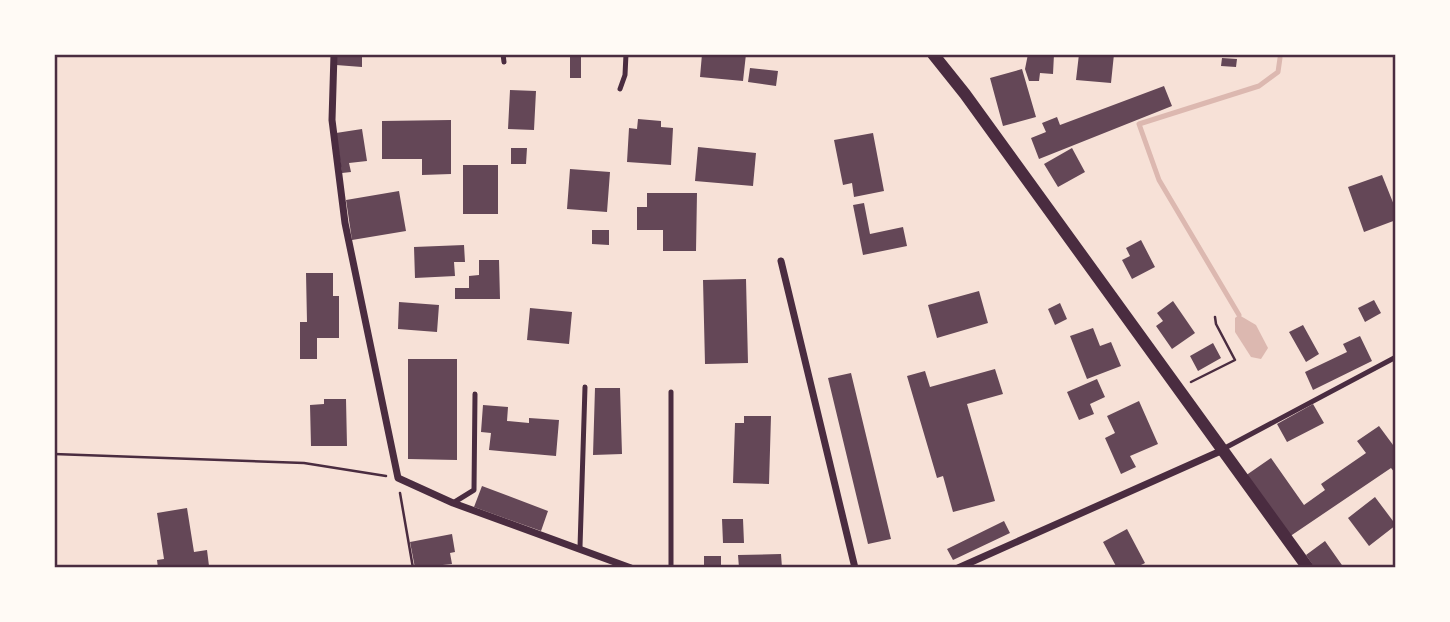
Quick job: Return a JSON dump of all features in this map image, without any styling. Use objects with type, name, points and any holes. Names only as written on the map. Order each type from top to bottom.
[{"type":"street","points":[[334,54],[332,120],[345,223],[398,478],[453,503],[580,547],[631,568]]},
{"type":"street","points":[[933,54],[965,94],[1308,568]]},
{"type":"street","points":[[781,261],[855,568]]},
{"type":"street","points":[[958,568],[1223,450]]},
{"type":"lane","points":[[503,54],[504,62]]},
{"type":"lane","points":[[620,89],[625,75],[626,54]]},
{"type":"lane","points":[[1223,450],[1396,356]]},
{"type":"lane","points":[[580,547],[585,387]]},
{"type":"lane","points":[[671,391],[671,568]]},
{"type":"lane","points":[[453,503],[474,490],[475,394]]},
{"type":"path","points":[[1179,389],[1235,360],[1215,317]]},
{"type":"path","points":[[54,454],[304,463],[398,478],[413,568]]},
{"type":"shaded area","points":[[1239,315],[1256,325],[1268,348],[1261,359],[1251,357],[1235,332],[1235,318]]},
{"type":"building","points":[[336,54],[362,54],[362,67],[336,65]]},
{"type":"building","points":[[702,54],[746,54],[743,81],[700,77]]},
{"type":"building","points":[[1028,54],[1054,54],[1053,74],[1040,73],[1039,81],[1029,81],[1025,69]]},
{"type":"building","points":[[1079,54],[1114,54],[1111,83],[1076,80]]},
{"type":"building","points":[[570,57],[581,57],[581,78],[570,78]]},
{"type":"building","points":[[1222,58],[1237,59],[1236,67],[1221,66]]},
{"type":"building","points":[[750,68],[778,71],[776,86],[748,82]]},
{"type":"building","points":[[1022,69],[1036,117],[1003,126],[990,78]]},
{"type":"building","points":[[1164,86],[1172,106],[1039,159],[1031,138],[1046,132],[1042,123],[1057,117],[1060,125]]},
{"type":"building","points":[[510,90],[536,91],[534,130],[508,129]]},
{"type":"building","points":[[638,119],[661,121],[661,127],[673,128],[671,165],[627,162],[629,128],[637,129]]},
{"type":"building","points":[[451,120],[451,174],[422,175],[422,159],[382,159],[382,121]]},
{"type":"building","points":[[362,129],[367,161],[349,163],[351,172],[342,173],[336,133]]},
{"type":"building","points":[[873,133],[884,191],[854,197],[852,183],[843,185],[834,140]]},
{"type":"building","points":[[698,147],[756,153],[753,186],[695,181]]},
{"type":"building","points":[[511,148],[527,148],[526,164],[511,164]]},
{"type":"building","points":[[1072,148],[1085,172],[1058,187],[1044,164]]},
{"type":"building","points":[[463,165],[498,165],[498,214],[463,214]]},
{"type":"building","points":[[570,169],[610,172],[607,212],[567,209]]},
{"type":"building","points":[[1382,175],[1396,210],[1396,220],[1364,232],[1348,187]]},
{"type":"building","points":[[399,191],[406,231],[352,240],[346,200]]},
{"type":"building","points":[[647,193],[697,193],[696,251],[663,251],[663,230],[637,230],[637,207],[647,207]]},
{"type":"building","points":[[864,203],[870,234],[903,227],[907,246],[863,255],[853,205]]},
{"type":"building","points":[[592,230],[609,230],[609,245],[592,244]]},
{"type":"building","points":[[1141,240],[1155,267],[1132,279],[1122,260],[1130,256],[1126,248]]},
{"type":"building","points":[[464,245],[465,262],[454,262],[455,276],[415,278],[414,247]]},
{"type":"building","points":[[479,260],[499,260],[500,299],[455,299],[455,288],[469,288],[469,276],[479,275]]},
{"type":"building","points":[[306,273],[333,273],[333,296],[339,296],[339,338],[317,338],[317,359],[300,359],[300,322],[307,322]]},
{"type":"building","points":[[746,279],[748,363],[705,364],[703,280]]},
{"type":"building","points":[[979,291],[988,323],[937,338],[928,305]]},
{"type":"building","points":[[1374,300],[1381,313],[1365,322],[1358,308]]},
{"type":"building","points":[[1173,301],[1195,333],[1172,349],[1156,326],[1163,321],[1157,313]]},
{"type":"building","points":[[399,302],[439,305],[437,332],[398,329]]},
{"type":"building","points":[[1060,303],[1067,319],[1055,325],[1048,309]]},
{"type":"building","points":[[530,308],[572,312],[569,344],[527,340]]},
{"type":"building","points":[[1303,325],[1319,354],[1306,362],[1289,332]]},
{"type":"building","points":[[1093,328],[1100,346],[1111,342],[1121,366],[1087,379],[1070,336]]},
{"type":"building","points":[[1360,336],[1372,361],[1313,390],[1305,372],[1347,352],[1343,344]]},
{"type":"building","points":[[1213,343],[1221,358],[1198,371],[1190,356]]},
{"type":"building","points":[[408,359],[457,359],[457,460],[408,459]]},
{"type":"building","points":[[995,369],[1003,394],[967,404],[995,501],[953,512],[943,476],[937,478],[907,376],[925,371],[930,387]]},
{"type":"building","points":[[851,373],[891,539],[868,544],[828,378]]},
{"type":"building","points":[[1097,379],[1105,397],[1090,404],[1094,414],[1079,420],[1067,392]]},
{"type":"building","points":[[595,388],[620,388],[622,454],[593,455]]},
{"type":"building","points":[[324,399],[346,399],[347,446],[311,446],[310,405],[324,404]]},
{"type":"building","points":[[1139,401],[1158,444],[1130,456],[1136,467],[1121,474],[1105,438],[1115,433],[1107,416]]},
{"type":"building","points":[[1313,404],[1324,423],[1287,442],[1277,424]]},
{"type":"building","points":[[483,405],[508,407],[507,421],[529,423],[529,418],[559,420],[556,456],[489,450],[491,433],[481,432]]},
{"type":"building","points":[[744,416],[771,416],[769,484],[733,483],[735,423],[744,423]]},
{"type":"building","points":[[1379,426],[1396,449],[1396,474],[1391,468],[1289,537],[1245,476],[1271,458],[1304,505],[1325,490],[1321,484],[1366,453],[1357,441]]},
{"type":"building","points":[[482,486],[548,511],[541,531],[474,507]]},
{"type":"building","points":[[1375,497],[1396,525],[1369,546],[1348,518]]},
{"type":"building","points":[[187,508],[194,552],[207,550],[209,566],[158,568],[157,560],[164,559],[157,513]]},
{"type":"building","points":[[722,519],[743,519],[744,543],[723,543]]},
{"type":"building","points":[[1004,521],[1010,533],[953,560],[947,549]]},
{"type":"building","points":[[1127,529],[1145,563],[1135,568],[1117,568],[1103,542]]},
{"type":"building","points":[[452,534],[455,552],[450,553],[452,564],[415,568],[410,542]]},
{"type":"building","points":[[1325,541],[1344,568],[1315,568],[1306,555]]},
{"type":"building","points":[[781,554],[782,568],[739,568],[738,555]]},
{"type":"building","points":[[704,556],[721,556],[721,568],[704,568]]},
{"type":"waterway","points":[[1239,315],[1159,180],[1139,124],[1259,86],[1278,72],[1280,58]]}]
